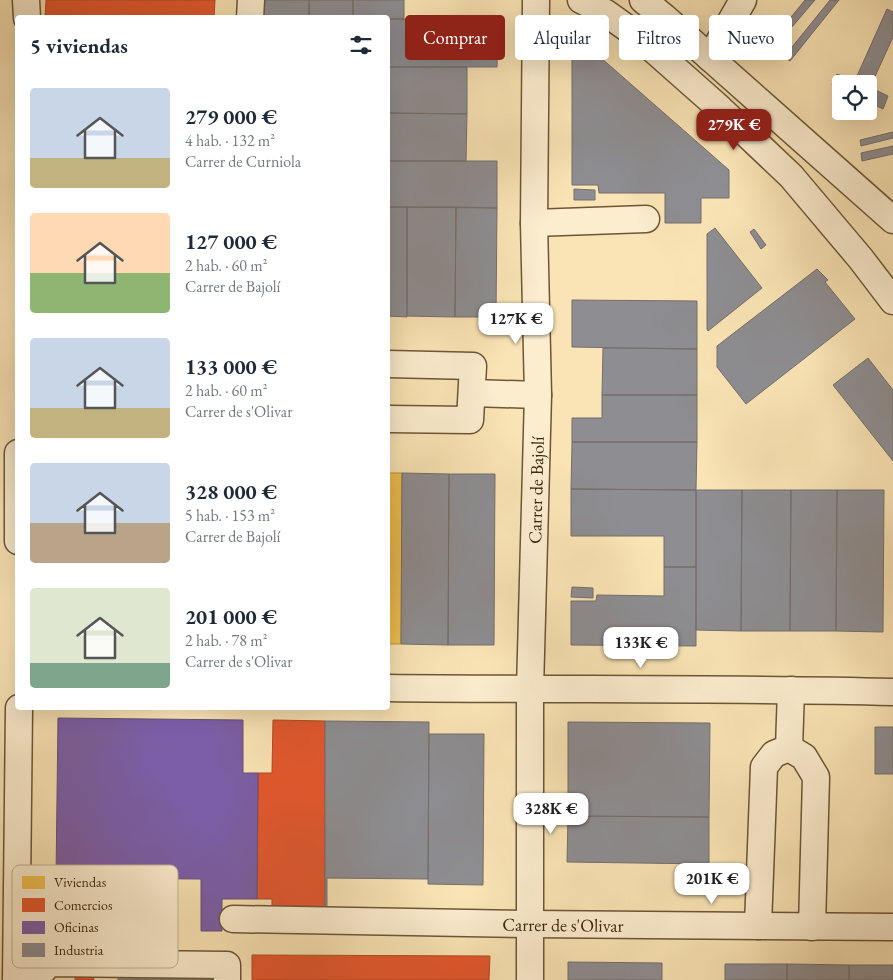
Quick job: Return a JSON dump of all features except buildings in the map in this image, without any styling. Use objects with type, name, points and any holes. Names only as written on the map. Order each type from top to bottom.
[{"type":"street","points":[[26,0],[27,15]]},
{"type":"street","points":[[250,0],[250,15]]},
{"type":"street","name":"Carrer de Bajolí","points":[[530,980],[530,690],[538,395],[534,223],[536,0]]},
{"type":"street","points":[[581,0],[606,13],[638,36],[716,105],[791,176],[865,255],[893,280]]},
{"type":"street","points":[[643,0],[709,57]]},
{"type":"street","points":[[734,15],[743,0]]},
{"type":"street","points":[[712,60],[893,220]]},
{"type":"street","points":[[893,237],[809,163],[800,171],[865,255],[893,301]]},
{"type":"street","points":[[534,223],[646,219]]},
{"type":"street","points":[[390,364],[473,366],[470,420],[390,419]]},
{"type":"street","points":[[472,393],[538,395]]},
{"type":"street","points":[[390,688],[893,692]]},
{"type":"street","points":[[789,748],[791,690]]},
{"type":"street","points":[[16,865],[19,710]]},
{"type":"street","points":[[758,926],[764,767],[774,754],[789,748]]},
{"type":"street","points":[[789,748],[804,757],[816,777],[812,927]]},
{"type":"street","name":"Carrer de s'Olivar","points":[[233,919],[893,927]]},
{"type":"street","points":[[178,968],[227,965],[227,980]]},
{"type":"street","points":[[34,980],[46,968]]},
{"type":"street","points":[[76,968],[103,972],[174,968]]}]
